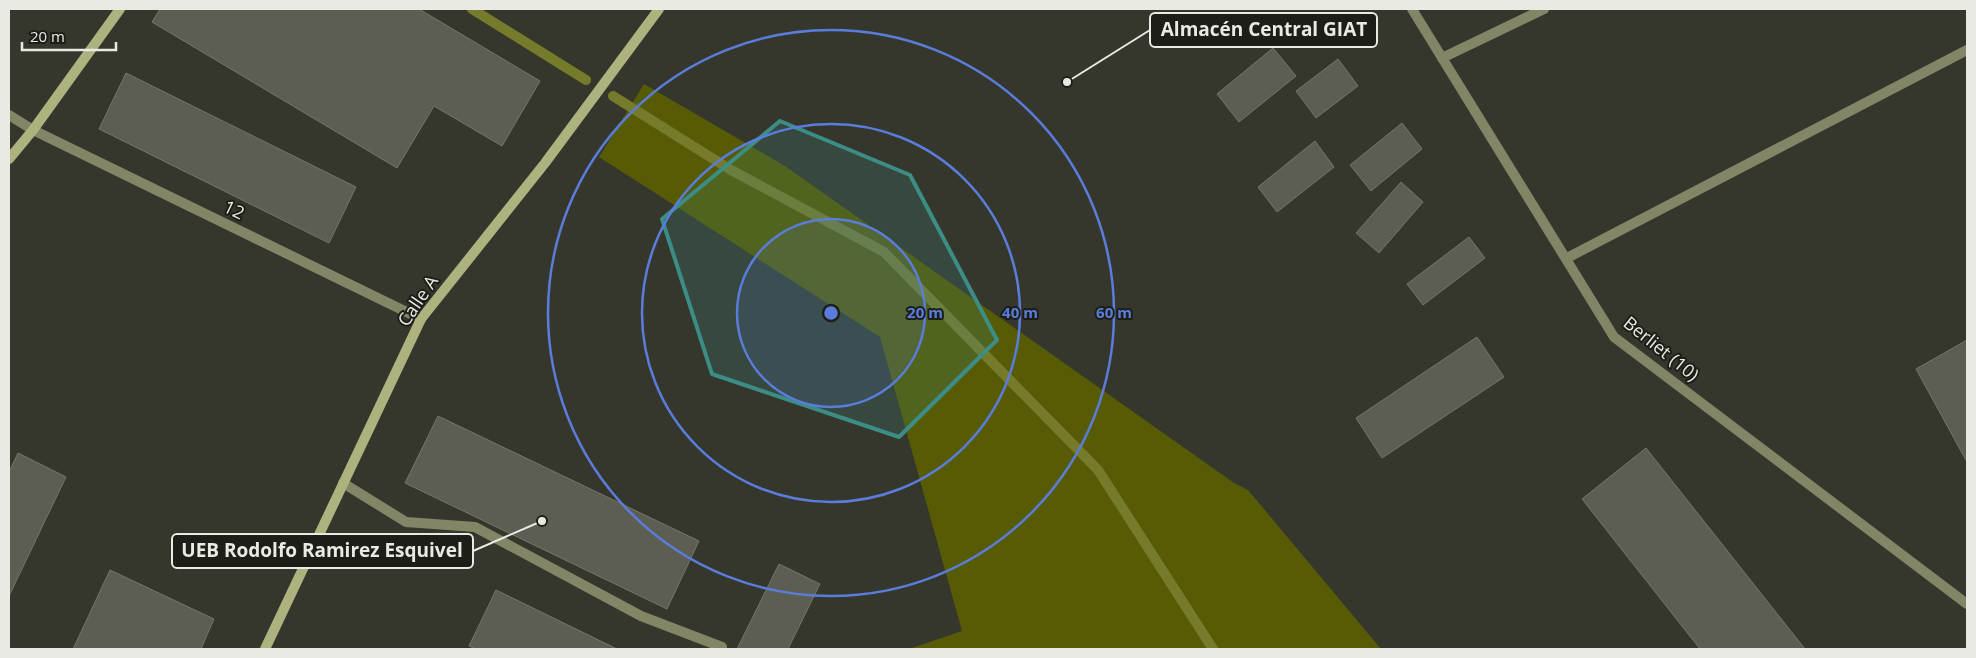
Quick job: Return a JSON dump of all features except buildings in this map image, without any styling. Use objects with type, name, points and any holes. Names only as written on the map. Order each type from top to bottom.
[{"type":"street","points":[[9,159],[33,130],[120,9]]},
{"type":"street","name":"Calle A","points":[[266,649],[421,319],[545,163],[659,9]]},
{"type":"street","name":"Berliet (10)","points":[[1412,9],[1614,337],[1967,604]]},
{"type":"street","points":[[1442,58],[1544,9]]},
{"type":"street","points":[[1567,258],[1967,50]]},
{"type":"street","name":"12","points":[[9,116],[33,130],[421,319]]},
{"type":"street","points":[[343,483],[406,522],[475,527],[641,616],[722,647]]},
{"type":"highlighted area","points":[[780,121],[910,175],[997,340],[899,437],[712,374],[662,219]]},
{"type":"shaded area","points":[[644,84],[785,166],[1234,483],[1248,490],[1381,649],[909,649],[962,631],[880,337],[599,157]]},
{"type":"waterway","points":[[472,9],[586,80]]},
{"type":"waterway","points":[[613,96],[731,170],[884,252],[1098,470],[1213,649]]},
{"type":"place","name":"Almacén Central GIAT","points":[[1067,82]]},
{"type":"place","name":"UEB Rodolfo Ramirez Esquivel","points":[[542,521]]}]
